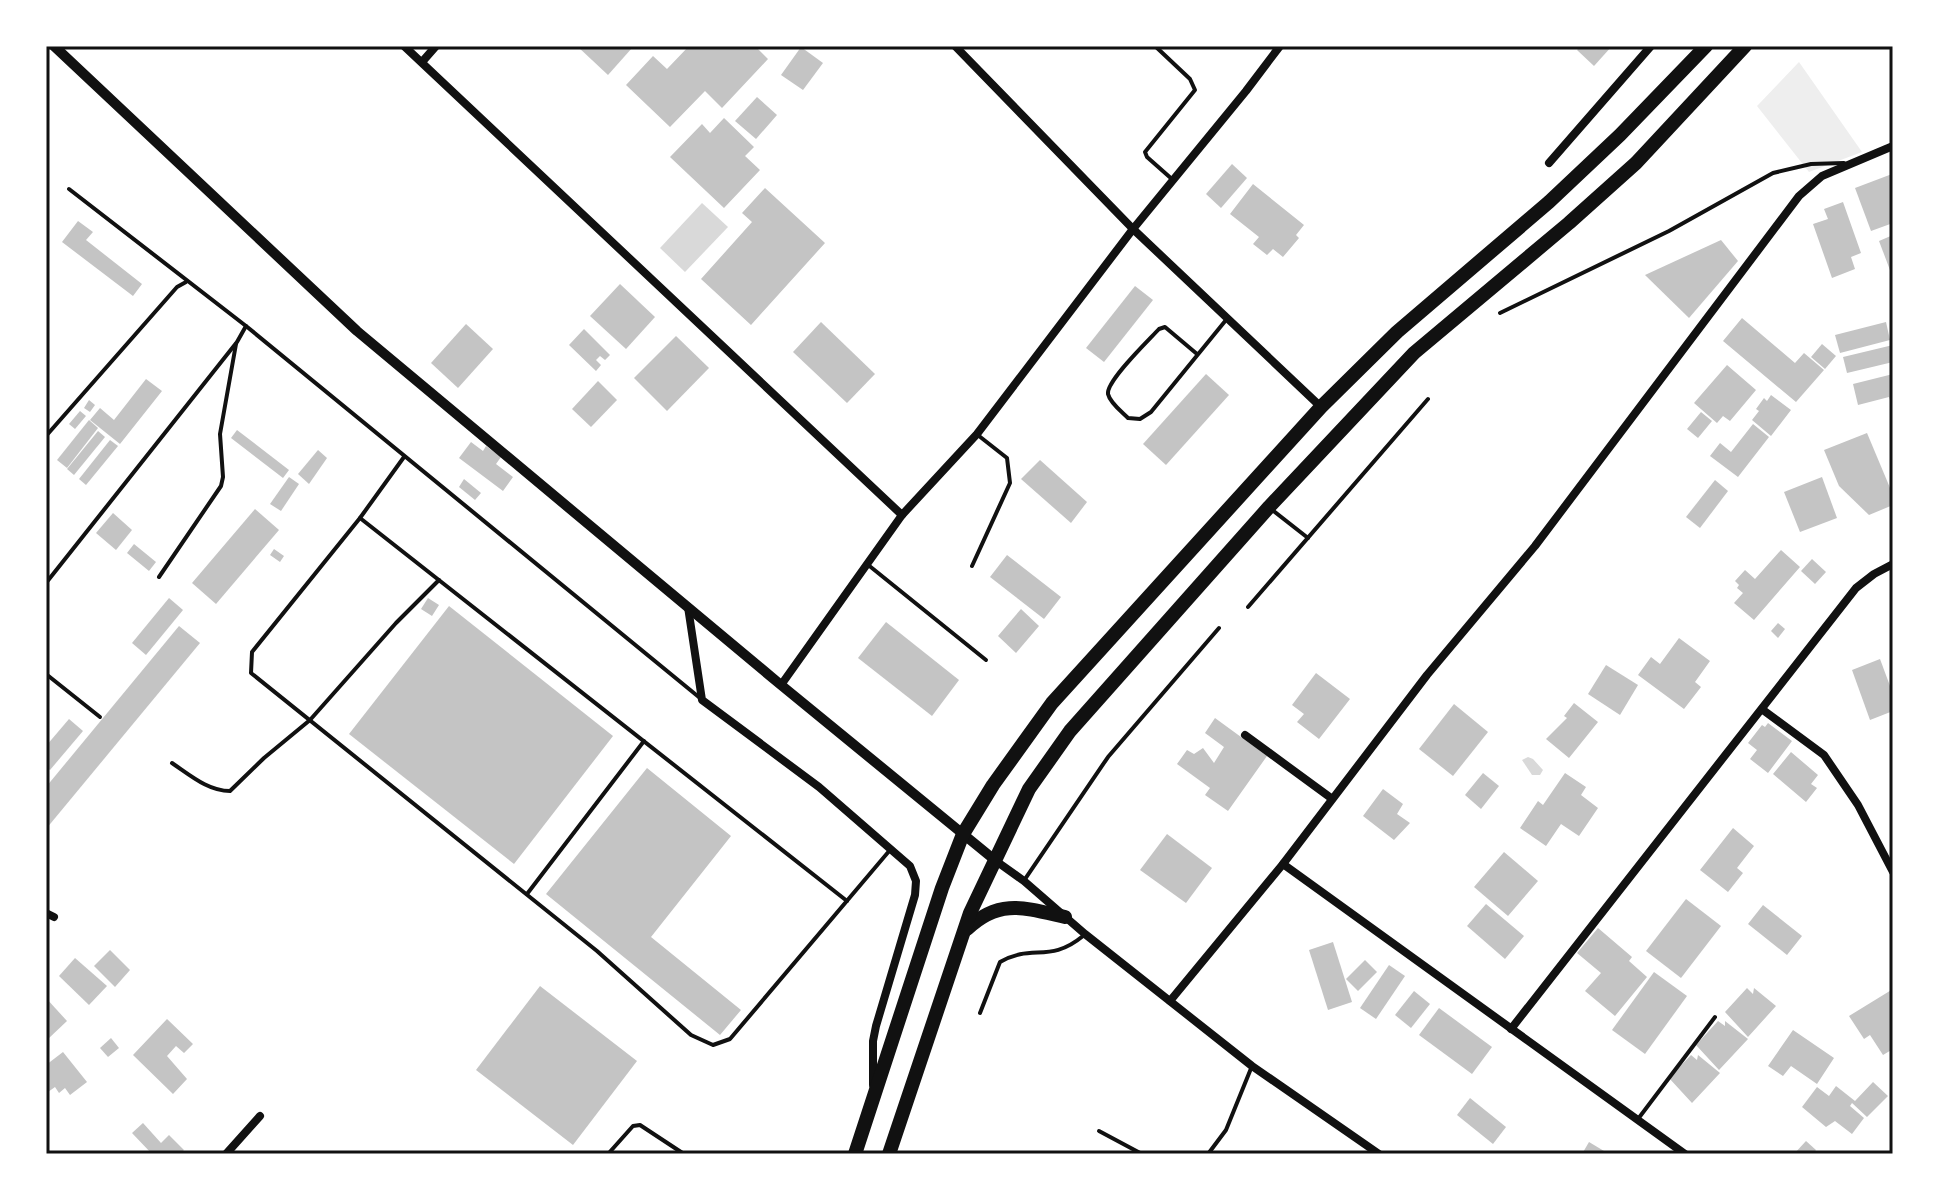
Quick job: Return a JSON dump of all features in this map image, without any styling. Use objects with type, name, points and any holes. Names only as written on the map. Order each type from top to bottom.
[{"type":"main road","points":[[855,1154],[942,888],[963,834],[993,785],[1052,703],[1321,407],[1397,332],[1549,202],[1620,135],[1706,46]]},
{"type":"main road","points":[[889,1154],[970,913],[1029,789],[1070,731],[1269,507],[1414,353],[1636,163],[1745,46]]},
{"type":"main road","points":[[964,932],[979,917],[1019,906],[1065,917]]},
{"type":"street","points":[[54,46],[357,331],[1085,934],[1252,1066],[1379,1154]]},
{"type":"street","points":[[404,46],[902,515]]},
{"type":"street","points":[[422,62],[436,46]]},
{"type":"street","points":[[955,46],[1133,229],[1321,407]]},
{"type":"street","points":[[781,685],[902,515],[977,434],[1133,229],[1280,46]]},
{"type":"street","points":[[1549,163],[1651,46]]},
{"type":"street","points":[[1170,1001],[1283,864],[1427,675],[1535,546],[1799,196],[1822,176],[1893,146]]},
{"type":"street","points":[[1511,1029],[1856,588],[1893,564]]},
{"type":"street","points":[[688,607],[702,700],[819,787],[890,850],[905,859],[916,881],[915,895],[873,1041],[873,1097]]},
{"type":"street","points":[[1763,710],[1824,755],[1858,805],[1893,872]]},
{"type":"street","points":[[1245,735],[1331,798]]},
{"type":"street","points":[[1283,864],[1685,1154]]},
{"type":"street","points":[[226,1154],[260,1116]]},
{"type":"lane","points":[[1155,46],[1190,79],[1195,90],[1145,152],[1173,180]]},
{"type":"lane","points":[[1500,313],[1669,231],[1773,173],[1811,164],[1851,163]]},
{"type":"lane","points":[[69,189],[246,326],[702,700]]},
{"type":"lane","points":[[46,436],[177,287],[188,282]]},
{"type":"lane","points":[[1197,354],[1165,327],[1159,329],[1115,378],[1108,388],[1109,398],[1128,418],[1140,419],[1151,412],[1227,318]]},
{"type":"lane","points":[[46,583],[237,342],[246,326]]},
{"type":"lane","points":[[159,577],[221,486],[220,434],[237,342]]},
{"type":"lane","points":[[1248,607],[1428,399]]},
{"type":"lane","points":[[972,566],[1010,483],[1007,458],[977,434]]},
{"type":"lane","points":[[404,457],[360,518],[252,652],[251,673],[597,951],[691,1035],[713,1045],[730,1039],[890,850]]},
{"type":"lane","points":[[1269,507],[1308,538]]},
{"type":"lane","points":[[360,518],[847,901]]},
{"type":"lane","points":[[867,564],[986,660]]},
{"type":"lane","points":[[172,763],[202,784],[219,791],[230,791],[310,720],[396,623],[439,580]]},
{"type":"lane","points":[[1024,881],[1108,757],[1219,628]]},
{"type":"lane","points":[[46,674],[100,717]]},
{"type":"lane","points":[[527,894],[644,741]]},
{"type":"lane","points":[[980,1013],[1000,962],[1020,952],[1058,952],[1085,934]]},
{"type":"lane","points":[[1638,1119],[1715,1017]]},
{"type":"lane","points":[[1208,1154],[1226,1130],[1252,1066]]},
{"type":"lane","points":[[608,1154],[633,1126],[640,1125],[684,1154]]},
{"type":"lane","points":[[1099,1131],[1142,1154]]},
{"type":"shaded area","points":[[1799,62],[1862,152],[1809,172],[1757,106]]},
{"type":"shaded area","points":[[702,203],[728,227],[685,272],[660,248]]},
{"type":"shaded area","points":[[1528,757],[1543,770],[1540,775],[1532,775],[1522,760]]},
{"type":"building","points":[[577,46],[630,46],[632,48],[608,75]]},
{"type":"building","points":[[689,46],[758,46],[768,59],[722,108],[705,91],[670,127],[626,85],[653,56],[667,69]]},
{"type":"building","points":[[1581,46],[1612,46],[1594,66],[1577,50]]},
{"type":"building","points":[[801,47],[823,63],[803,90],[781,75]]},
{"type":"building","points":[[757,97],[777,115],[756,139],[735,121]]},
{"type":"building","points":[[724,118],[754,147],[745,156],[760,170],[724,208],[670,157],[702,124],[710,133]]},
{"type":"building","points":[[1232,164],[1247,178],[1221,208],[1206,194]]},
{"type":"building","points":[[1892,174],[1893,223],[1871,231],[1855,188]]},
{"type":"building","points":[[1253,184],[1304,225],[1296,235],[1299,238],[1283,257],[1273,249],[1267,255],[1253,244],[1259,237],[1230,214]]},
{"type":"building","points":[[765,188],[825,243],[751,325],[701,279],[752,222],[742,213]]},
{"type":"building","points":[[1843,202],[1861,253],[1851,257],[1855,269],[1832,278],[1813,224],[1828,219],[1824,209]]},
{"type":"building","points":[[78,221],[93,232],[86,240],[142,284],[133,296],[62,242]]},
{"type":"building","points":[[1893,235],[1893,278],[1879,241]]},
{"type":"building","points":[[1721,240],[1738,261],[1689,318],[1645,275]]},
{"type":"building","points":[[620,284],[655,317],[626,349],[590,316]]},
{"type":"building","points":[[1135,286],[1153,300],[1104,362],[1086,348]]},
{"type":"building","points":[[1742,318],[1795,363],[1804,353],[1824,370],[1796,402],[1723,341]]},
{"type":"building","points":[[821,322],[875,374],[847,403],[793,352]]},
{"type":"building","points":[[1886,322],[1890,340],[1840,353],[1835,335]]},
{"type":"building","points":[[466,324],[493,349],[458,388],[431,363]]},
{"type":"building","points":[[584,329],[610,355],[605,360],[600,356],[596,360],[601,365],[596,371],[569,345]]},
{"type":"building","points":[[676,336],[709,368],[667,411],[634,378]]},
{"type":"building","points":[[1822,344],[1836,356],[1825,369],[1811,357]]},
{"type":"building","points":[[1893,345],[1893,362],[1847,373],[1843,357]]},
{"type":"building","points":[[1727,365],[1756,390],[1730,421],[1723,416],[1717,423],[1694,403]]},
{"type":"building","points":[[1206,374],[1229,395],[1166,465],[1143,444]]},
{"type":"building","points":[[1893,374],[1893,408],[1889,397],[1858,405],[1853,384]]},
{"type":"building","points":[[146,379],[162,391],[120,444],[90,420],[100,408],[114,420]]},
{"type":"building","points":[[598,381],[617,400],[591,427],[572,409]]},
{"type":"building","points":[[1771,395],[1791,410],[1771,436],[1752,420],[1764,398],[1767,401]]},
{"type":"building","points":[[89,400],[95,405],[90,412],[84,408]]},
{"type":"building","points":[[80,411],[86,416],[75,429],[69,424]]},
{"type":"building","points":[[1701,412],[1712,421],[1698,438],[1687,429]]},
{"type":"building","points":[[89,420],[98,428],[67,468],[57,460]]},
{"type":"building","points":[[1753,424],[1769,437],[1738,477],[1710,456],[1720,443],[1731,452]]},
{"type":"building","points":[[237,430],[289,470],[283,478],[231,438]]},
{"type":"building","points":[[98,431],[105,437],[74,475],[67,469]]},
{"type":"building","points":[[1867,433],[1893,495],[1893,505],[1869,515],[1839,486],[1824,450]]},
{"type":"building","points":[[110,440],[118,446],[86,485],[79,479]]},
{"type":"building","points":[[471,442],[483,451],[486,446],[501,457],[496,464],[513,477],[503,491],[459,458]]},
{"type":"building","points":[[318,450],[327,458],[309,484],[298,474]]},
{"type":"building","points":[[1040,460],[1087,502],[1071,523],[1021,479]]},
{"type":"building","points":[[289,477],[299,484],[281,511],[270,504]]},
{"type":"building","points":[[1822,477],[1837,518],[1800,532],[1784,492]]},
{"type":"building","points":[[464,479],[481,493],[475,500],[459,487]]},
{"type":"building","points":[[1715,480],[1728,491],[1700,528],[1686,517]]},
{"type":"building","points":[[255,509],[279,530],[216,604],[192,583]]},
{"type":"building","points":[[113,513],[132,530],[116,550],[96,533]]},
{"type":"building","points":[[134,544],[156,562],[149,571],[127,553]]},
{"type":"building","points":[[274,549],[284,556],[280,562],[270,555]]},
{"type":"building","points":[[1781,550],[1800,567],[1754,620],[1734,603],[1743,593],[1735,581],[1745,570],[1755,579]]},
{"type":"building","points":[[1007,555],[1061,597],[1044,619],[990,577]]},
{"type":"building","points":[[1812,559],[1826,572],[1815,584],[1801,571]]},
{"type":"building","points":[[169,598],[183,610],[146,655],[132,643]]},
{"type":"building","points":[[428,598],[439,605],[432,616],[421,609]]},
{"type":"building","points":[[449,606],[613,736],[514,864],[349,734]]},
{"type":"building","points":[[1021,609],[1039,626],[1016,653],[998,636]]},
{"type":"building","points":[[886,622],[959,680],[932,716],[858,658]]},
{"type":"building","points":[[1778,623],[1785,629],[1778,638],[1771,631]]},
{"type":"building","points":[[179,626],[200,643],[46,829],[46,787]]},
{"type":"building","points":[[1679,638],[1710,661],[1695,682],[1701,687],[1684,709],[1638,675],[1651,657],[1660,664]]},
{"type":"building","points":[[1880,659],[1893,694],[1893,711],[1870,720],[1852,670]]},
{"type":"building","points":[[1606,665],[1638,685],[1620,715],[1588,694]]},
{"type":"building","points":[[1316,673],[1350,699],[1319,739],[1297,722],[1304,714],[1292,705]]},
{"type":"building","points":[[1574,703],[1598,722],[1569,758],[1546,739],[1567,718],[1564,716]]},
{"type":"building","points":[[1454,704],[1488,732],[1453,776],[1419,749]]},
{"type":"building","points":[[1215,718],[1267,756],[1228,811],[1205,795],[1210,788],[1177,764],[1187,750],[1194,754],[1203,748],[1214,763],[1224,747],[1205,733]]},
{"type":"building","points":[[69,719],[83,731],[50,770],[46,767],[46,746]]},
{"type":"building","points":[[1768,723],[1792,741],[1768,773],[1750,759],[1757,750],[1748,743],[1762,725],[1765,727]]},
{"type":"building","points":[[1791,752],[1818,775],[1811,784],[1817,788],[1806,802],[1773,774]]},
{"type":"building","points":[[647,768],[731,836],[651,937],[741,1010],[720,1035],[546,894]]},
{"type":"building","points":[[1483,773],[1499,786],[1481,809],[1465,795]]},
{"type":"building","points":[[1565,773],[1586,787],[1581,795],[1598,808],[1579,836],[1561,824],[1546,846],[1520,828],[1538,801],[1543,805]]},
{"type":"building","points":[[1383,789],[1403,804],[1397,814],[1410,823],[1394,840],[1363,816]]},
{"type":"building","points":[[1733,828],[1754,846],[1737,868],[1743,873],[1728,892],[1700,870]]},
{"type":"building","points":[[1167,834],[1212,868],[1186,903],[1140,870]]},
{"type":"building","points":[[1504,852],[1538,881],[1508,916],[1474,887]]},
{"type":"building","points":[[1686,899],[1721,926],[1681,978],[1646,951]]},
{"type":"building","points":[[1486,904],[1524,936],[1505,959],[1467,926]]},
{"type":"building","points":[[1763,905],[1802,936],[1787,955],[1748,924]]},
{"type":"building","points":[[1598,928],[1632,957],[1629,961],[1647,977],[1615,1016],[1585,991],[1601,973],[1577,953]]},
{"type":"building","points":[[1333,942],[1352,1002],[1328,1010],[1309,950]]},
{"type":"building","points":[[110,950],[130,970],[115,987],[94,966]]},
{"type":"building","points":[[75,958],[107,986],[89,1005],[59,976]]},
{"type":"building","points":[[1365,960],[1377,972],[1358,991],[1346,979]]},
{"type":"building","points":[[1389,965],[1405,976],[1376,1019],[1360,1008]]},
{"type":"building","points":[[1654,972],[1687,996],[1645,1054],[1612,1030]]},
{"type":"building","points":[[540,986],[637,1061],[573,1145],[476,1070]]},
{"type":"building","points":[[1747,988],[1753,994],[1754,988],[1776,1006],[1748,1037],[1725,1012]]},
{"type":"building","points":[[1893,989],[1893,1049],[1883,1055],[1870,1035],[1864,1039],[1849,1016]]},
{"type":"building","points":[[1414,991],[1430,1004],[1411,1028],[1395,1015]]},
{"type":"building","points":[[46,998],[67,1021],[48,1039],[46,1037]]},
{"type":"building","points":[[1439,1008],[1492,1047],[1472,1074],[1419,1035]]},
{"type":"building","points":[[167,1019],[193,1044],[184,1053],[176,1046],[167,1056],[187,1079],[173,1094],[133,1055]]},
{"type":"building","points":[[1718,1021],[1725,1026],[1725,1021],[1748,1039],[1719,1070],[1696,1045]]},
{"type":"building","points":[[1793,1030],[1834,1058],[1817,1084],[1791,1066],[1783,1076],[1768,1066]]},
{"type":"building","points":[[111,1038],[119,1048],[108,1057],[100,1048]]},
{"type":"building","points":[[63,1052],[87,1082],[70,1095],[65,1088],[59,1093],[55,1087],[48,1092],[46,1090],[46,1065]]},
{"type":"building","points":[[1691,1055],[1697,1060],[1698,1055],[1720,1073],[1692,1103],[1669,1078]]},
{"type":"building","points":[[1873,1082],[1888,1096],[1867,1117],[1852,1103],[1850,1106],[1864,1118],[1852,1134],[1835,1121],[1826,1127],[1802,1107],[1817,1087],[1829,1096],[1836,1086],[1855,1101]]},
{"type":"building","points":[[1470,1098],[1506,1127],[1493,1144],[1457,1115]]},
{"type":"building","points":[[143,1123],[161,1143],[169,1135],[184,1150],[180,1154],[152,1154],[132,1133]]},
{"type":"building","points":[[1806,1141],[1816,1150],[1813,1154],[1794,1154]]},
{"type":"building","points":[[1589,1142],[1609,1154],[1582,1154]]}]
